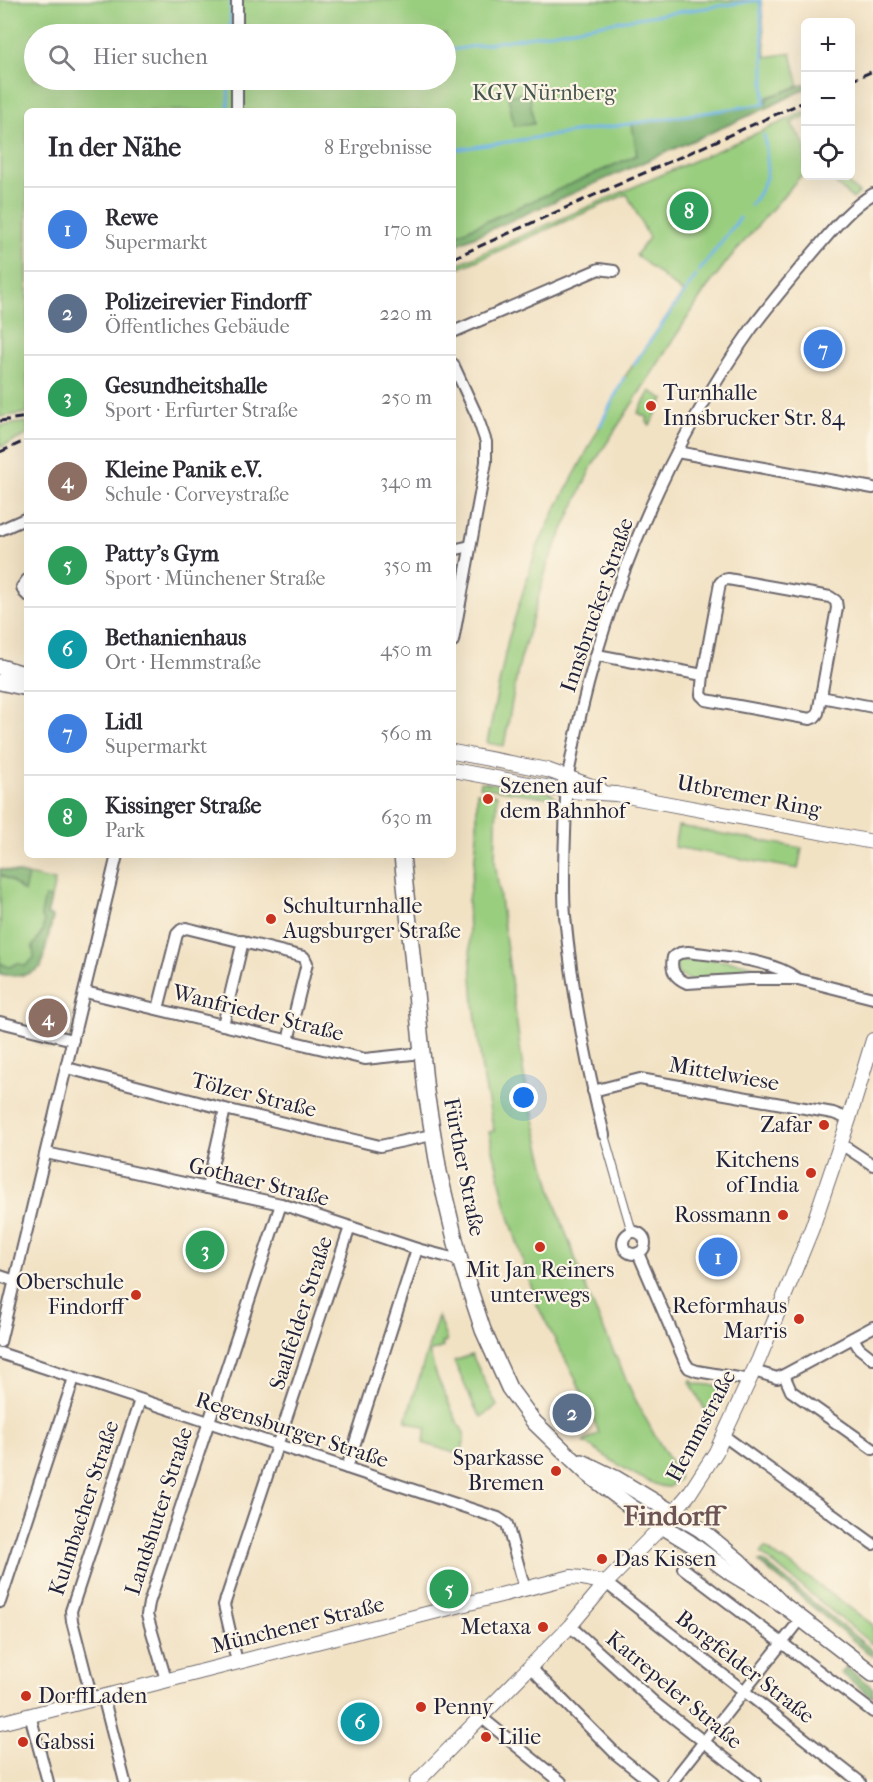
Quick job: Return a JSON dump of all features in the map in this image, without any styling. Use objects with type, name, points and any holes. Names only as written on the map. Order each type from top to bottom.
[{"type":"main road","points":[[0,667],[24,674]]},
{"type":"main road","points":[[0,682],[24,687]]},
{"type":"main road","name":"Fürther Straße","points":[[402,858],[432,1135],[446,1206],[460,1260],[483,1330],[509,1388],[534,1422],[588,1474],[631,1507],[782,1604]]},
{"type":"main road","name":"Fürther Straße","points":[[569,1456],[597,1468],[700,1529],[739,1561],[782,1604]]},
{"type":"main road","points":[[782,1604],[873,1674]]},
{"type":"street","points":[[237,0],[237,24]]},
{"type":"street","points":[[237,90],[237,108]]},
{"type":"street","name":"Innsbrucker Straße","points":[[603,1135],[592,1091],[576,996],[565,915],[564,879],[567,784],[582,711],[597,655],[631,555],[651,507],[697,414],[730,360],[770,305],[832,231],[861,201],[873,194]]},
{"type":"street","points":[[456,331],[599,269],[614,271]]},
{"type":"street","points":[[456,370],[486,442],[486,462],[456,625]]},
{"type":"street","points":[[677,452],[873,488]]},
{"type":"street","points":[[0,530],[24,519]]},
{"type":"street","points":[[456,549],[471,546]]},
{"type":"street","points":[[723,580],[830,597],[836,602],[837,608],[821,697],[818,713],[810,719],[706,699],[701,694],[720,584],[723,580]]},
{"type":"street","points":[[597,655],[703,675]]},
{"type":"street","points":[[821,697],[873,707]]},
{"type":"street","name":"Utbremer Ring","points":[[456,753],[547,770],[567,784]]},
{"type":"street","name":"Utbremer Ring","points":[[456,770],[567,784],[873,842]]},
{"type":"street","points":[[0,1342],[116,858]]},
{"type":"street","points":[[158,1009],[177,934],[181,930],[186,928],[243,941],[304,957],[307,963],[288,1041]]},
{"type":"street","points":[[223,1025],[243,941]]},
{"type":"street","points":[[798,980],[777,968],[745,960],[688,952],[673,957],[671,966],[679,980],[687,983],[750,979],[798,980],[873,998]]},
{"type":"street","name":"Wanfrieder Straße","points":[[85,992],[365,1059],[422,1053]]},
{"type":"street","points":[[0,1022],[73,1040]]},
{"type":"street","name":"Hemmstraße","points":[[417,1782],[570,1626],[606,1583],[674,1513],[696,1484],[724,1436],[752,1375],[812,1228],[873,1040]]},
{"type":"street","name":"Tölzer Straße","points":[[67,1068],[380,1146],[432,1135]]},
{"type":"street","name":"Mittelwiese","points":[[592,1091],[640,1078],[833,1113],[849,1119]]},
{"type":"street","points":[[207,1188],[225,1109]]},
{"type":"street","points":[[603,1135],[632,1232]]},
{"type":"street","points":[[841,1144],[873,1165]]},
{"type":"street","name":"Gothaer Straße","points":[[46,1153],[281,1204],[417,1249],[460,1260]]},
{"type":"street","name":"Landshuter Straße","points":[[166,1680],[147,1615],[149,1603],[281,1204]]},
{"type":"street","name":"Saalfelder Straße","points":[[237,1662],[224,1605],[350,1227]]},
{"type":"street","points":[[632,1232],[642,1235],[645,1241],[644,1248],[638,1253],[630,1253],[623,1245],[624,1238],[632,1232]]},
{"type":"street","points":[[347,1468],[417,1249]]},
{"type":"street","points":[[638,1253],[685,1362],[689,1368],[697,1371],[777,1378],[873,1327]]},
{"type":"street","points":[[0,1276],[15,1281]]},
{"type":"street","points":[[853,1338],[859,1348],[873,1359]]},
{"type":"street","name":"Regensburger Straße","points":[[0,1353],[498,1518],[507,1524],[525,1589]]},
{"type":"street","points":[[784,1376],[791,1391],[873,1449]]},
{"type":"street","points":[[0,1602],[74,1378]]},
{"type":"street","name":"Kulmbacher Straße","points":[[125,1782],[116,1747],[72,1621],[71,1611],[140,1400]]},
{"type":"street","points":[[724,1436],[873,1544]]},
{"type":"street","points":[[683,1568],[873,1712]]},
{"type":"street","name":"Münchener Straße","points":[[0,1722],[571,1577],[606,1583]]},
{"type":"street","name":"Borgfelder Straße","points":[[606,1583],[860,1782]]},
{"type":"street","points":[[672,1782],[801,1619]]},
{"type":"street","name":"Katrepeler Straße","points":[[570,1626],[656,1704],[754,1782]]},
{"type":"street","points":[[530,1667],[616,1754],[651,1782]]},
{"type":"street","points":[[30,1715],[48,1782]]},
{"type":"street","points":[[481,1717],[561,1782]]},
{"type":"green space","name":"KGV Nürnberg","points":[[0,0],[761,0],[766,57],[791,53],[799,86],[767,97],[766,104],[633,125],[637,155],[456,235],[456,108],[24,108],[24,413],[0,417]]},
{"type":"green space","points":[[801,85],[801,91],[769,107],[456,245],[456,235],[637,155],[632,124],[766,104],[767,98]]},
{"type":"green space","points":[[529,91],[534,124],[514,126],[508,96]]},
{"type":"green space","points":[[801,114],[801,119],[791,123],[801,139],[801,176],[706,289],[592,466],[548,563],[518,669],[504,746],[487,743],[508,640],[536,550],[624,378],[683,293],[636,255],[649,238],[627,194],[456,270],[456,265]]},
{"type":"green space","points":[[832,180],[844,180],[859,193],[853,199]]},
{"type":"green space","name":"Turnhalle Innsbrucker Str. 84","points":[[650,391],[664,399],[650,425],[646,422],[648,418],[638,413]]},
{"type":"green space","points":[[24,422],[24,436],[0,447],[0,426]]},
{"type":"green space","points":[[481,782],[551,793],[557,799],[480,787]]},
{"type":"green space","points":[[477,792],[497,795],[495,861],[524,1076],[556,1206],[591,1301],[633,1395],[676,1470],[679,1479],[669,1487],[639,1477],[584,1442],[599,1433],[577,1382],[537,1305],[506,1207],[489,1132],[494,1131],[482,1071],[469,936],[468,900],[477,834]]},
{"type":"green space","points":[[678,826],[802,848],[798,869],[674,847]]},
{"type":"green space","points":[[0,869],[55,881],[47,915],[53,917],[41,967],[16,976],[0,974]]},
{"type":"green space","points":[[0,869],[28,875],[24,892],[0,875]]},
{"type":"green space","points":[[45,897],[51,898],[47,915],[53,917],[41,967],[31,973],[21,975],[0,974],[0,963],[9,967],[18,963],[25,966],[34,958],[33,946],[42,932],[44,922],[41,915]]},
{"type":"green space","points":[[679,956],[743,963],[788,975],[692,981],[678,975],[675,961]]},
{"type":"green space","points":[[438,1316],[447,1341],[442,1343],[443,1347],[429,1352],[437,1377],[464,1433],[461,1455],[423,1443],[427,1428],[406,1421]]},
{"type":"green space","points":[[472,1355],[497,1406],[481,1417],[454,1361]]},
{"type":"green space","points":[[691,1380],[695,1384],[726,1386],[715,1404],[710,1419],[690,1382]]},
{"type":"green space","points":[[765,1547],[873,1625],[873,1645],[761,1553]]},
{"type":"green space","points":[[763,1561],[873,1651],[873,1657],[759,1562]]},
{"type":"green space","points":[[846,1667],[873,1688],[873,1698],[841,1673]]},
{"type":"waterway","points":[[230,24],[231,0]]},
{"type":"waterway","points":[[456,49],[643,17],[760,0]]},
{"type":"waterway","points":[[760,1],[764,104]]},
{"type":"waterway","points":[[228,108],[229,90]]},
{"type":"waterway","points":[[456,150],[764,104]]},
{"type":"waterway","points":[[751,205],[758,196],[767,172],[764,135]]},
{"type":"waterway","points":[[699,271],[740,218]]},
{"type":"waterway","points":[[634,364],[696,276]]},
{"type":"waterway","points":[[600,426],[624,378]]},
{"type":"railway","points":[[855,79],[873,71]]},
{"type":"railway","points":[[456,257],[801,103]]},
{"type":"railway","points":[[0,421],[24,417]]},
{"type":"railway","points":[[0,452],[24,441]]},
{"type":"place","name":"Kissinger Straße","points":[[689,211]]},
{"type":"place","name":"Lidl","points":[[823,349]]},
{"type":"place","name":"Turnhalle Innsbrucker Str. 84","points":[[651,406]]},
{"type":"place","name":"Szenen auf dem Bahnhof","points":[[488,799]]},
{"type":"place","name":"Schulturnhalle Augsburger Straße","points":[[271,919]]},
{"type":"place","name":"Kleine Panik e.V.","points":[[48,1018]]},
{"type":"place","name":"Zafar","points":[[824,1125]]},
{"type":"place","name":"Kitchens of India","points":[[811,1173]]},
{"type":"place","name":"Rossmann","points":[[783,1215]]},
{"type":"place","name":"Mit Jan Reiners unterwegs","points":[[540,1247]]},
{"type":"place","name":"Gesundheitshalle","points":[[205,1250]]},
{"type":"place","name":"Rewe","points":[[718,1257]]},
{"type":"place","name":"Oberschule Findorff","points":[[136,1295]]},
{"type":"place","name":"Reformhaus Marris","points":[[799,1319]]},
{"type":"place","name":"Polizeirevier Findorff","points":[[572,1413]]},
{"type":"place","name":"Sparkasse Bremen","points":[[556,1471]]},
{"type":"place","name":"Das Kissen","points":[[602,1559]]},
{"type":"place","name":"Patty's Gym","points":[[449,1589]]},
{"type":"place","name":"Metaxa","points":[[543,1627]]},
{"type":"place","name":"DorffLaden","points":[[26,1696]]},
{"type":"place","name":"Penny","points":[[421,1707]]},
{"type":"place","name":"Bethanienhaus","points":[[360,1722]]},
{"type":"place","name":"Lilie","points":[[486,1737]]},
{"type":"place","name":"Gabssi","points":[[23,1742]]},
{"type":"district","name":"Findorff","points":[[672,1515]]}]
